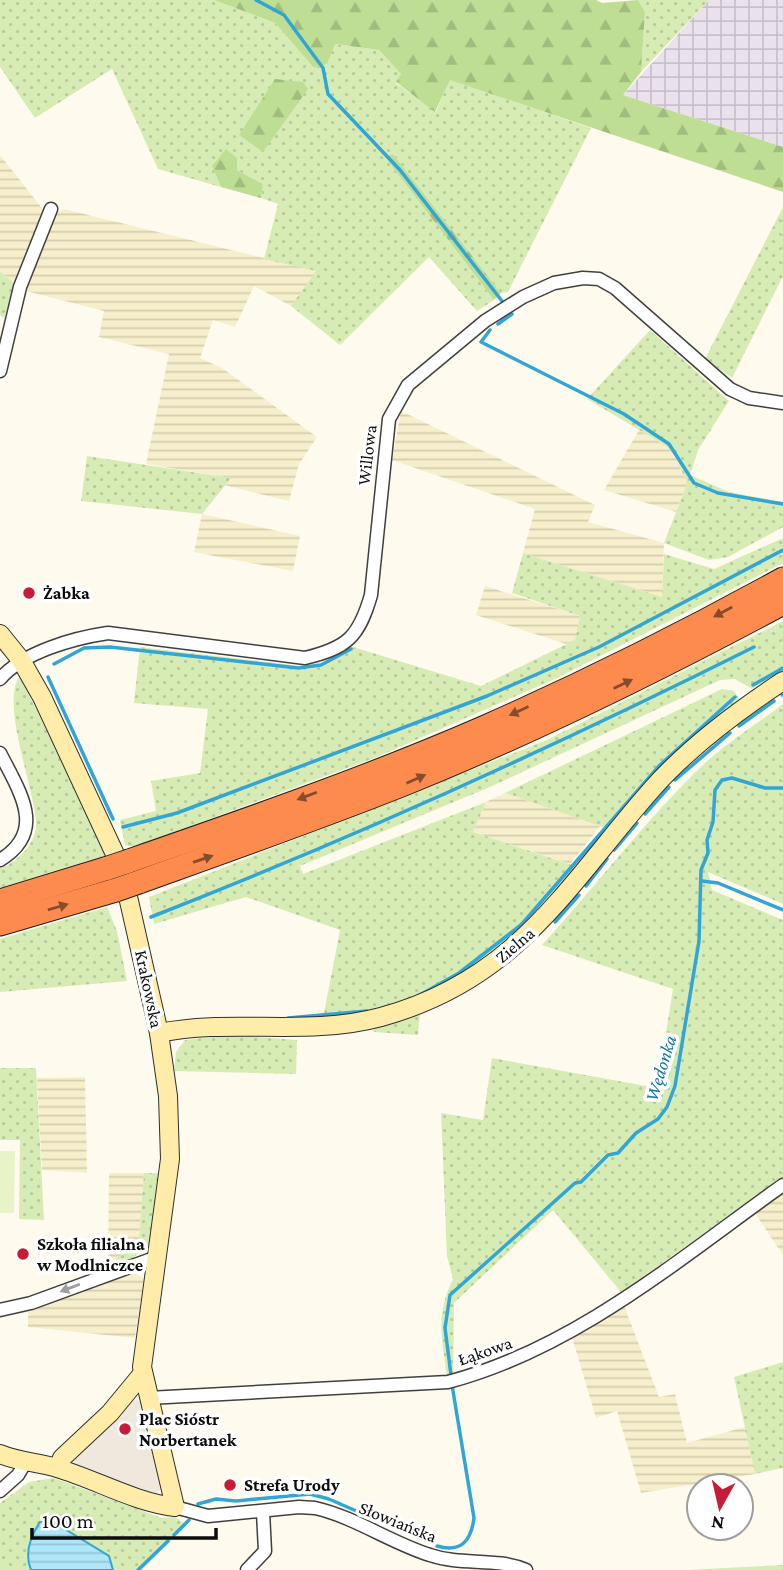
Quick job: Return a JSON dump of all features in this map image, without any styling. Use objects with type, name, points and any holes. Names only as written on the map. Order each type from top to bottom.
[{"type":"highway","points":[[0,924],[116,890],[125,870],[223,828],[481,729],[619,665],[783,579]]},
{"type":"highway","points":[[0,901],[125,870],[406,783],[535,727],[707,644],[783,603]]},
{"type":"street","points":[[0,371],[23,276],[51,209]]},
{"type":"street","name":"Willowa","points":[[21,660],[79,637],[108,633],[305,658],[331,652],[351,638],[363,623],[371,595],[384,450],[389,419],[398,399],[408,385],[485,321],[523,297],[554,283],[599,279],[615,288],[730,389],[749,398],[783,403]]},
{"type":"street","name":"Krakowska","points":[[0,634],[21,660],[42,697],[114,852],[130,901],[159,1033],[168,1096],[170,1158],[143,1373]]},
{"type":"street","points":[[0,679],[21,660]]},
{"type":"street","name":"Zielna","points":[[159,1033],[197,1026],[296,1028],[346,1024],[382,1017],[466,982],[532,933],[678,762],[722,725],[783,681]]},
{"type":"street","points":[[0,753],[23,800],[27,817],[17,850],[0,860]]},
{"type":"street","name":"Łąkowa","points":[[148,1398],[448,1382],[472,1376],[526,1355],[563,1335],[684,1256],[783,1185]]},
{"type":"street","points":[[6,1309],[157,1257]]},
{"type":"street","points":[[0,1454],[25,1463],[58,1468],[150,1502],[175,1507],[143,1373]]},
{"type":"street","points":[[58,1468],[62,1458],[127,1395],[143,1373]]},
{"type":"street","points":[[0,1491],[18,1475],[25,1463]]},
{"type":"street","name":"Słowiańska","points":[[175,1507],[199,1515],[315,1508],[430,1555],[463,1561],[485,1560],[526,1570]]},
{"type":"street","points":[[247,1570],[265,1551],[263,1512]]},
{"type":"shaded area","points":[[709,0],[783,0],[783,147],[623,95]]},
{"type":"shaded area","points":[[0,155],[45,212],[15,284],[0,271]]},
{"type":"shaded area","points":[[64,209],[317,271],[291,306],[254,286],[235,327],[213,320],[200,358],[222,368],[317,437],[299,464],[289,501],[224,485],[230,478],[146,464],[169,354],[99,337],[104,311],[22,290],[55,214]]},
{"type":"shaded area","points":[[401,411],[595,505],[588,522],[664,543],[662,597],[523,553],[535,509],[392,460]]},
{"type":"shaded area","points":[[639,430],[666,446],[675,455],[687,484],[676,512],[604,490]]},
{"type":"shaded area","points":[[202,514],[300,536],[293,571],[194,552]]},
{"type":"shaded area","points":[[485,586],[580,616],[575,641],[566,644],[476,615]]},
{"type":"shaded area","points":[[505,793],[600,826],[570,864],[473,832],[486,802]]},
{"type":"shaded area","points":[[85,1077],[87,1173],[42,1170],[37,1078]]},
{"type":"shaded area","points":[[109,1173],[144,1173],[139,1239],[127,1252],[108,1263]]},
{"type":"shaded area","points":[[783,1187],[783,1255],[752,1209]]},
{"type":"shaded area","points":[[131,1272],[144,1278],[135,1338],[28,1327],[28,1312]]},
{"type":"shaded area","points":[[623,1303],[659,1397],[675,1394],[687,1443],[745,1427],[755,1472],[685,1472],[685,1486],[641,1493],[617,1411],[596,1418],[572,1337]]},
{"type":"shaded area","name":"Plac Sióstr Norbertanek","points":[[129,1401],[142,1402],[163,1488],[154,1495],[74,1465],[73,1461]]},
{"type":"green space","points":[[0,0],[214,0],[275,23],[314,68],[327,64],[334,44],[379,50],[401,74],[396,83],[436,112],[450,79],[591,128],[508,292],[501,293],[393,154],[385,157],[494,300],[477,311],[429,257],[340,345],[291,306],[316,271],[264,259],[278,204],[261,198],[263,184],[237,170],[212,166],[221,187],[158,169],[112,69],[35,118],[0,67]]},
{"type":"green space","points":[[214,0],[596,0],[602,3],[638,0],[645,12],[641,72],[623,95],[783,147],[783,192],[450,80],[435,112],[396,82],[401,74],[379,50],[335,44],[327,64],[314,68],[275,23]]},
{"type":"green space","points":[[638,0],[709,0],[641,72],[645,12]]},
{"type":"green space","points":[[275,79],[303,82],[308,89],[263,152],[239,135]]},
{"type":"green space","points":[[226,149],[237,158],[237,170],[263,184],[261,198],[221,187],[212,166]]},
{"type":"green space","points":[[393,154],[501,293],[494,300],[385,157]]},
{"type":"green space","points":[[783,207],[783,276],[732,378],[705,359]]},
{"type":"green space","points":[[0,271],[15,284],[4,318],[0,315]]},
{"type":"green space","points":[[650,330],[729,401],[698,450],[690,475],[729,492],[783,502],[783,527],[728,557],[709,560],[664,543],[687,484],[675,455],[666,446],[587,399]]},
{"type":"green space","points":[[87,456],[231,478],[202,514],[81,501]]},
{"type":"green space","points":[[783,538],[783,563],[555,679],[377,757],[134,847],[125,845],[120,820],[156,811],[151,781],[200,773],[208,709],[134,703],[140,647],[299,666],[322,663],[353,647],[481,686],[575,640],[580,616],[512,593],[523,553],[662,597],[664,554],[714,569]]},
{"type":"green space","points":[[783,621],[783,670],[752,689],[735,679],[720,680],[490,787],[300,866],[303,874],[486,802],[473,832],[578,867],[526,924],[497,950],[468,973],[435,992],[401,1005],[364,1013],[324,1013],[340,930],[246,897],[154,924],[149,897],[547,740]]},
{"type":"green space","points":[[20,676],[107,855],[0,888],[0,868],[7,866],[25,851],[36,830],[34,805],[15,724],[15,688]]},
{"type":"green space","points":[[722,689],[734,691],[739,699],[671,758],[608,829],[505,793]]},
{"type":"green space","points":[[783,704],[783,904],[708,872],[712,890],[783,920],[783,1178],[621,1292],[553,1210],[454,1303],[453,1376],[447,1377],[441,1327],[447,1292],[453,1279],[447,1256],[441,1113],[483,1120],[492,1058],[657,1088],[673,989],[542,945],[642,829],[706,762]]},
{"type":"green space","points":[[107,907],[117,931],[127,981],[0,992],[0,939]]},
{"type":"green space","points":[[420,1013],[418,1035],[374,1032],[373,1027]]},
{"type":"green space","points":[[230,1035],[297,1040],[296,1074],[174,1071],[176,1052],[185,1040]]},
{"type":"green space","points":[[0,1068],[36,1068],[44,1220],[19,1219],[20,1140],[0,1140]]},
{"type":"green space","points":[[0,1151],[15,1151],[14,1213],[0,1213]]},
{"type":"green space","points":[[144,1173],[164,1173],[151,1242],[132,1259],[95,1271],[127,1252],[139,1239]]},
{"type":"green space","points":[[783,1362],[783,1468],[755,1474],[734,1377]]},
{"type":"green space","points":[[54,1478],[162,1518],[175,1517],[187,1525],[142,1570],[0,1570],[0,1503],[29,1482]]},
{"type":"green space","points":[[783,1565],[783,1570],[686,1570]]},
{"type":"water","points":[[50,1520],[109,1556],[113,1570],[31,1570],[28,1551],[33,1533],[40,1522]]},
{"type":"waterway","points":[[256,0],[284,15],[323,68],[328,94],[400,170],[502,301]]},
{"type":"waterway","points":[[498,324],[512,314]]},
{"type":"waterway","points":[[490,330],[481,342],[624,414],[669,444],[694,483],[718,493],[783,504]]},
{"type":"waterway","points":[[123,827],[177,813],[487,696],[599,647],[783,550]]},
{"type":"waterway","points":[[54,664],[84,648],[110,647],[298,668],[321,665],[351,649]]},
{"type":"waterway","points":[[151,917],[304,855],[455,789],[754,647]]},
{"type":"waterway","points":[[753,685],[783,668]]},
{"type":"waterway","points":[[48,677],[113,819]]},
{"type":"waterway","points":[[418,996],[459,973],[521,925],[660,765],[735,697]]},
{"type":"waterway","points":[[739,726],[774,701]]},
{"type":"waterway","points":[[675,780],[730,733]]},
{"type":"waterway","name":"Wędonka","points":[[451,1375],[445,1328],[450,1295],[575,1183],[581,1182],[608,1155],[618,1153],[636,1133],[658,1119],[667,1107],[675,1086],[699,941],[701,870],[708,853],[707,840],[713,822],[715,790],[722,780],[732,778],[765,788],[783,788]]},
{"type":"waterway","points":[[645,814],[669,787]]},
{"type":"waterway","points":[[614,850],[637,823]]},
{"type":"waterway","points":[[586,886],[607,859]]},
{"type":"waterway","points":[[702,881],[718,883],[783,910]]},
{"type":"waterway","points":[[555,922],[579,895]]},
{"type":"waterway","points":[[288,1018],[367,1011]]},
{"type":"waterway","name":"Wędonka","points":[[437,1546],[452,1548],[463,1543],[470,1533],[474,1518],[452,1385]]},
{"type":"waterway","name":"Wędonka","points":[[198,1504],[216,1499],[236,1501],[310,1494],[329,1499],[386,1524]]},
{"type":"waterway","name":"Wędonka","points":[[174,1535],[189,1520]]},
{"type":"waterway","points":[[399,1529],[429,1542]]},
{"type":"waterway","name":"Wędonka","points":[[138,1570],[168,1541]]},
{"type":"place","name":"Żabka","points":[[29,593]]},
{"type":"place","name":"Szkoła filialna w Modlniczce","points":[[23,1254]]},
{"type":"place","name":"Plac Sióstr Norbertanek","points":[[125,1429]]},
{"type":"place","name":"Strefa Urody","points":[[230,1485]]}]
